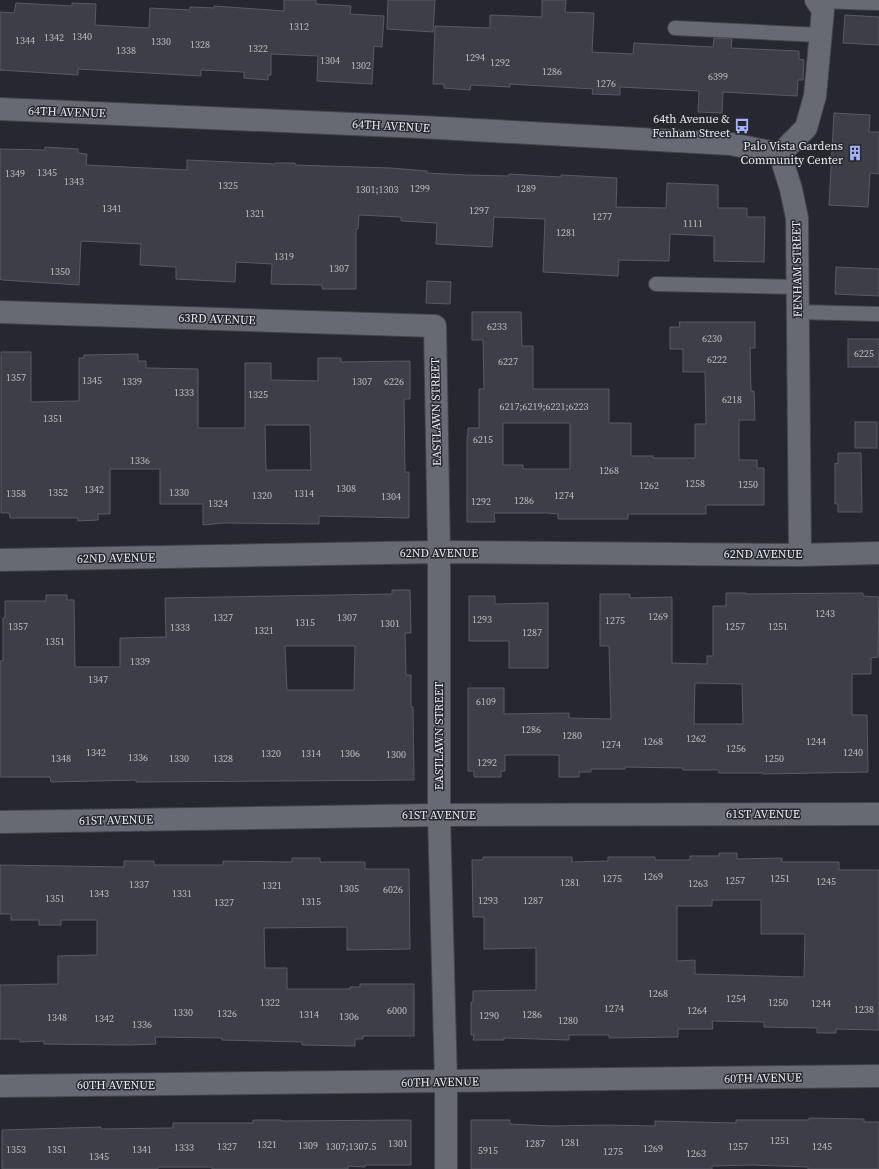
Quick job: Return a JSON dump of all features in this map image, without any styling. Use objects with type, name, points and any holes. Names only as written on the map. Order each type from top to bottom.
[{"type":"street","points":[[780,154],[806,128],[816,96],[823,10],[816,0]]},
{"type":"street","name":"64TH AVENUE","points":[[0,109],[421,127],[731,144],[780,154]]},
{"type":"street","name":"FENHAM STREET","points":[[780,154],[791,189],[797,218],[800,555]]},
{"type":"street","name":"63RD AVENUE","points":[[0,312],[435,326]]},
{"type":"street","name":"EASTLAWN STREET","points":[[435,326],[439,552],[439,815],[446,1082],[446,1169]]},
{"type":"street","name":"62ND AVENUE","points":[[0,560],[439,552],[800,555],[879,553]]},
{"type":"street","name":"61ST AVENUE","points":[[0,822],[439,815],[879,814]]},
{"type":"street","name":"60TH AVENUE","points":[[0,1086],[879,1076]]},
{"type":"lane","points":[[816,0],[879,3]]},
{"type":"lane","points":[[675,28],[820,35]]},
{"type":"lane","points":[[656,284],[798,287]]},
{"type":"lane","points":[[798,312],[879,314]]},
{"type":"building","points":[[284,0],[316,0],[316,4],[351,6],[350,14],[384,16],[382,47],[374,46],[372,84],[317,81],[318,56],[271,54],[271,75],[268,75],[268,80],[244,78],[244,72],[201,70],[201,76],[78,69],[78,75],[0,70],[0,12],[14,13],[16,3],[72,6],[72,3],[96,4],[95,25],[149,28],[150,8],[190,10],[190,7],[214,8],[214,6],[284,11]]},
{"type":"building","points":[[388,0],[435,0],[433,32],[387,29]]},
{"type":"building","points":[[542,0],[566,0],[565,12],[594,13],[592,52],[633,54],[634,43],[713,47],[714,38],[732,39],[731,48],[799,51],[799,59],[804,60],[803,80],[798,80],[797,96],[723,92],[722,113],[698,112],[699,91],[620,87],[620,95],[592,94],[593,89],[510,84],[510,87],[471,85],[470,90],[444,88],[444,84],[433,84],[435,26],[490,28],[490,15],[542,17]]},
{"type":"building","points":[[845,15],[879,17],[879,45],[843,43]]},
{"type":"building","name":"Palo Vista Gardens Community Center","points":[[834,113],[870,115],[869,132],[879,132],[879,174],[870,173],[868,207],[829,205]]},
{"type":"building","points":[[45,147],[78,149],[78,153],[87,154],[86,165],[187,170],[187,160],[275,164],[295,163],[295,165],[391,168],[427,171],[427,173],[466,175],[509,176],[509,174],[561,177],[561,175],[617,178],[616,207],[666,208],[667,183],[718,185],[718,208],[747,208],[747,217],[765,217],[764,262],[714,261],[714,236],[670,234],[669,261],[619,260],[618,276],[543,272],[545,219],[494,217],[492,247],[436,244],[437,223],[401,221],[401,217],[359,215],[358,229],[356,229],[356,289],[322,289],[322,285],[271,284],[272,264],[236,262],[235,282],[176,279],[176,267],[140,265],[141,244],[81,241],[79,285],[3,280],[0,279],[0,149],[45,150]]},
{"type":"building","points":[[836,267],[879,269],[879,296],[835,294]]},
{"type":"building","points":[[427,281],[451,282],[450,304],[426,303]]},
{"type":"building","points":[[472,312],[521,312],[522,346],[533,346],[533,389],[609,389],[609,423],[631,423],[631,456],[653,456],[653,458],[695,458],[695,424],[706,424],[705,372],[683,372],[683,349],[670,349],[670,327],[680,327],[679,322],[755,322],[755,348],[750,348],[751,391],[754,391],[755,420],[739,420],[739,460],[757,460],[757,468],[764,468],[764,505],[706,505],[706,514],[628,514],[628,519],[558,519],[558,514],[548,513],[494,513],[495,522],[467,522],[468,428],[479,428],[479,389],[484,389],[483,340],[472,340]],"holes":[[[503,423],[570,423],[570,469],[523,469],[523,465],[503,465]]]},
{"type":"building","points":[[848,339],[879,339],[879,367],[848,367]]},
{"type":"building","points":[[1,352],[31,352],[31,402],[79,401],[79,358],[84,358],[84,355],[138,354],[138,361],[146,361],[146,368],[198,369],[198,428],[245,428],[245,363],[271,363],[271,380],[318,381],[318,358],[341,358],[341,362],[410,361],[410,399],[404,399],[405,472],[409,472],[409,518],[319,516],[319,524],[223,523],[203,525],[203,504],[160,504],[160,469],[110,469],[110,514],[98,514],[98,520],[78,521],[78,518],[10,518],[9,513],[1,513]],"holes":[[[265,425],[310,425],[311,470],[266,470]]]},
{"type":"building","points":[[855,422],[877,422],[877,448],[855,448]]},
{"type":"building","points":[[838,453],[861,453],[862,512],[838,512],[838,504],[835,504],[835,463],[838,464]]},
{"type":"building","points":[[392,590],[410,590],[411,633],[405,633],[406,675],[411,675],[411,707],[413,707],[414,780],[136,782],[136,780],[51,782],[50,777],[0,777],[0,661],[3,661],[3,618],[5,618],[5,601],[46,601],[46,595],[67,595],[67,600],[74,600],[75,667],[120,667],[120,638],[166,637],[165,598],[392,594]],"holes":[[[285,646],[355,646],[354,690],[287,690]]]},
{"type":"building","points":[[726,593],[863,593],[863,596],[879,597],[878,657],[871,658],[871,674],[852,674],[852,715],[867,715],[868,772],[763,774],[719,773],[719,770],[683,770],[683,768],[625,767],[625,769],[591,769],[591,772],[579,772],[579,777],[559,777],[559,755],[505,755],[505,771],[501,771],[501,777],[474,777],[474,771],[468,771],[468,688],[504,688],[504,714],[569,713],[569,718],[611,719],[609,646],[600,646],[600,594],[630,594],[630,598],[672,597],[672,663],[707,664],[707,656],[713,656],[713,606],[726,606]],"holes":[[[695,683],[742,684],[743,724],[694,724]]]},
{"type":"building","points":[[469,596],[495,596],[495,604],[548,603],[548,668],[509,668],[509,641],[469,641]]},
{"type":"building","points":[[719,853],[737,853],[737,859],[782,858],[782,862],[839,862],[839,870],[879,870],[879,1030],[836,1029],[836,1033],[817,1033],[817,1028],[764,1027],[764,1022],[712,1021],[713,1029],[678,1029],[678,1037],[609,1038],[609,1035],[569,1035],[569,1040],[504,1038],[504,1040],[473,1040],[474,1035],[471,1035],[471,1002],[473,1002],[473,991],[536,990],[536,948],[484,949],[484,917],[473,917],[472,860],[483,860],[483,857],[572,857],[572,862],[608,861],[608,857],[655,857],[655,860],[690,860],[690,856],[719,856]],"holes":[[[712,900],[761,900],[761,934],[805,934],[804,977],[695,974],[695,960],[677,961],[677,906],[712,906]]]},
{"type":"building","points":[[292,858],[320,858],[320,862],[365,862],[365,869],[409,869],[410,949],[347,950],[347,927],[264,928],[265,968],[287,968],[287,989],[350,989],[350,987],[360,987],[360,984],[414,984],[414,1036],[363,1036],[363,1039],[355,1039],[355,1046],[302,1045],[302,1042],[222,1040],[222,1038],[155,1037],[156,1044],[128,1045],[44,1044],[44,1041],[20,1042],[20,1039],[0,1039],[0,985],[58,984],[58,956],[97,955],[97,920],[61,920],[61,925],[39,925],[39,920],[11,920],[11,914],[0,914],[0,865],[124,867],[124,861],[154,861],[154,865],[223,865],[223,861],[292,862]]},
{"type":"building","points":[[809,1118],[864,1119],[864,1122],[879,1122],[879,1169],[808,1169],[808,1167],[752,1165],[712,1166],[712,1169],[471,1169],[471,1120],[510,1120],[510,1124],[552,1126],[655,1126],[655,1121],[736,1123],[736,1120],[809,1120]]},
{"type":"building","points":[[253,1120],[411,1120],[411,1165],[365,1165],[365,1167],[348,1166],[348,1169],[212,1169],[212,1167],[158,1167],[158,1169],[2,1169],[2,1130],[101,1127],[101,1129],[173,1128],[173,1123],[253,1123]]},
{"type":"place","name":"64th Avenue & Fenham Street","points":[[742,126]]},
{"type":"place","name":"Palo Vista Gardens Community Center","points":[[855,153]]}]
